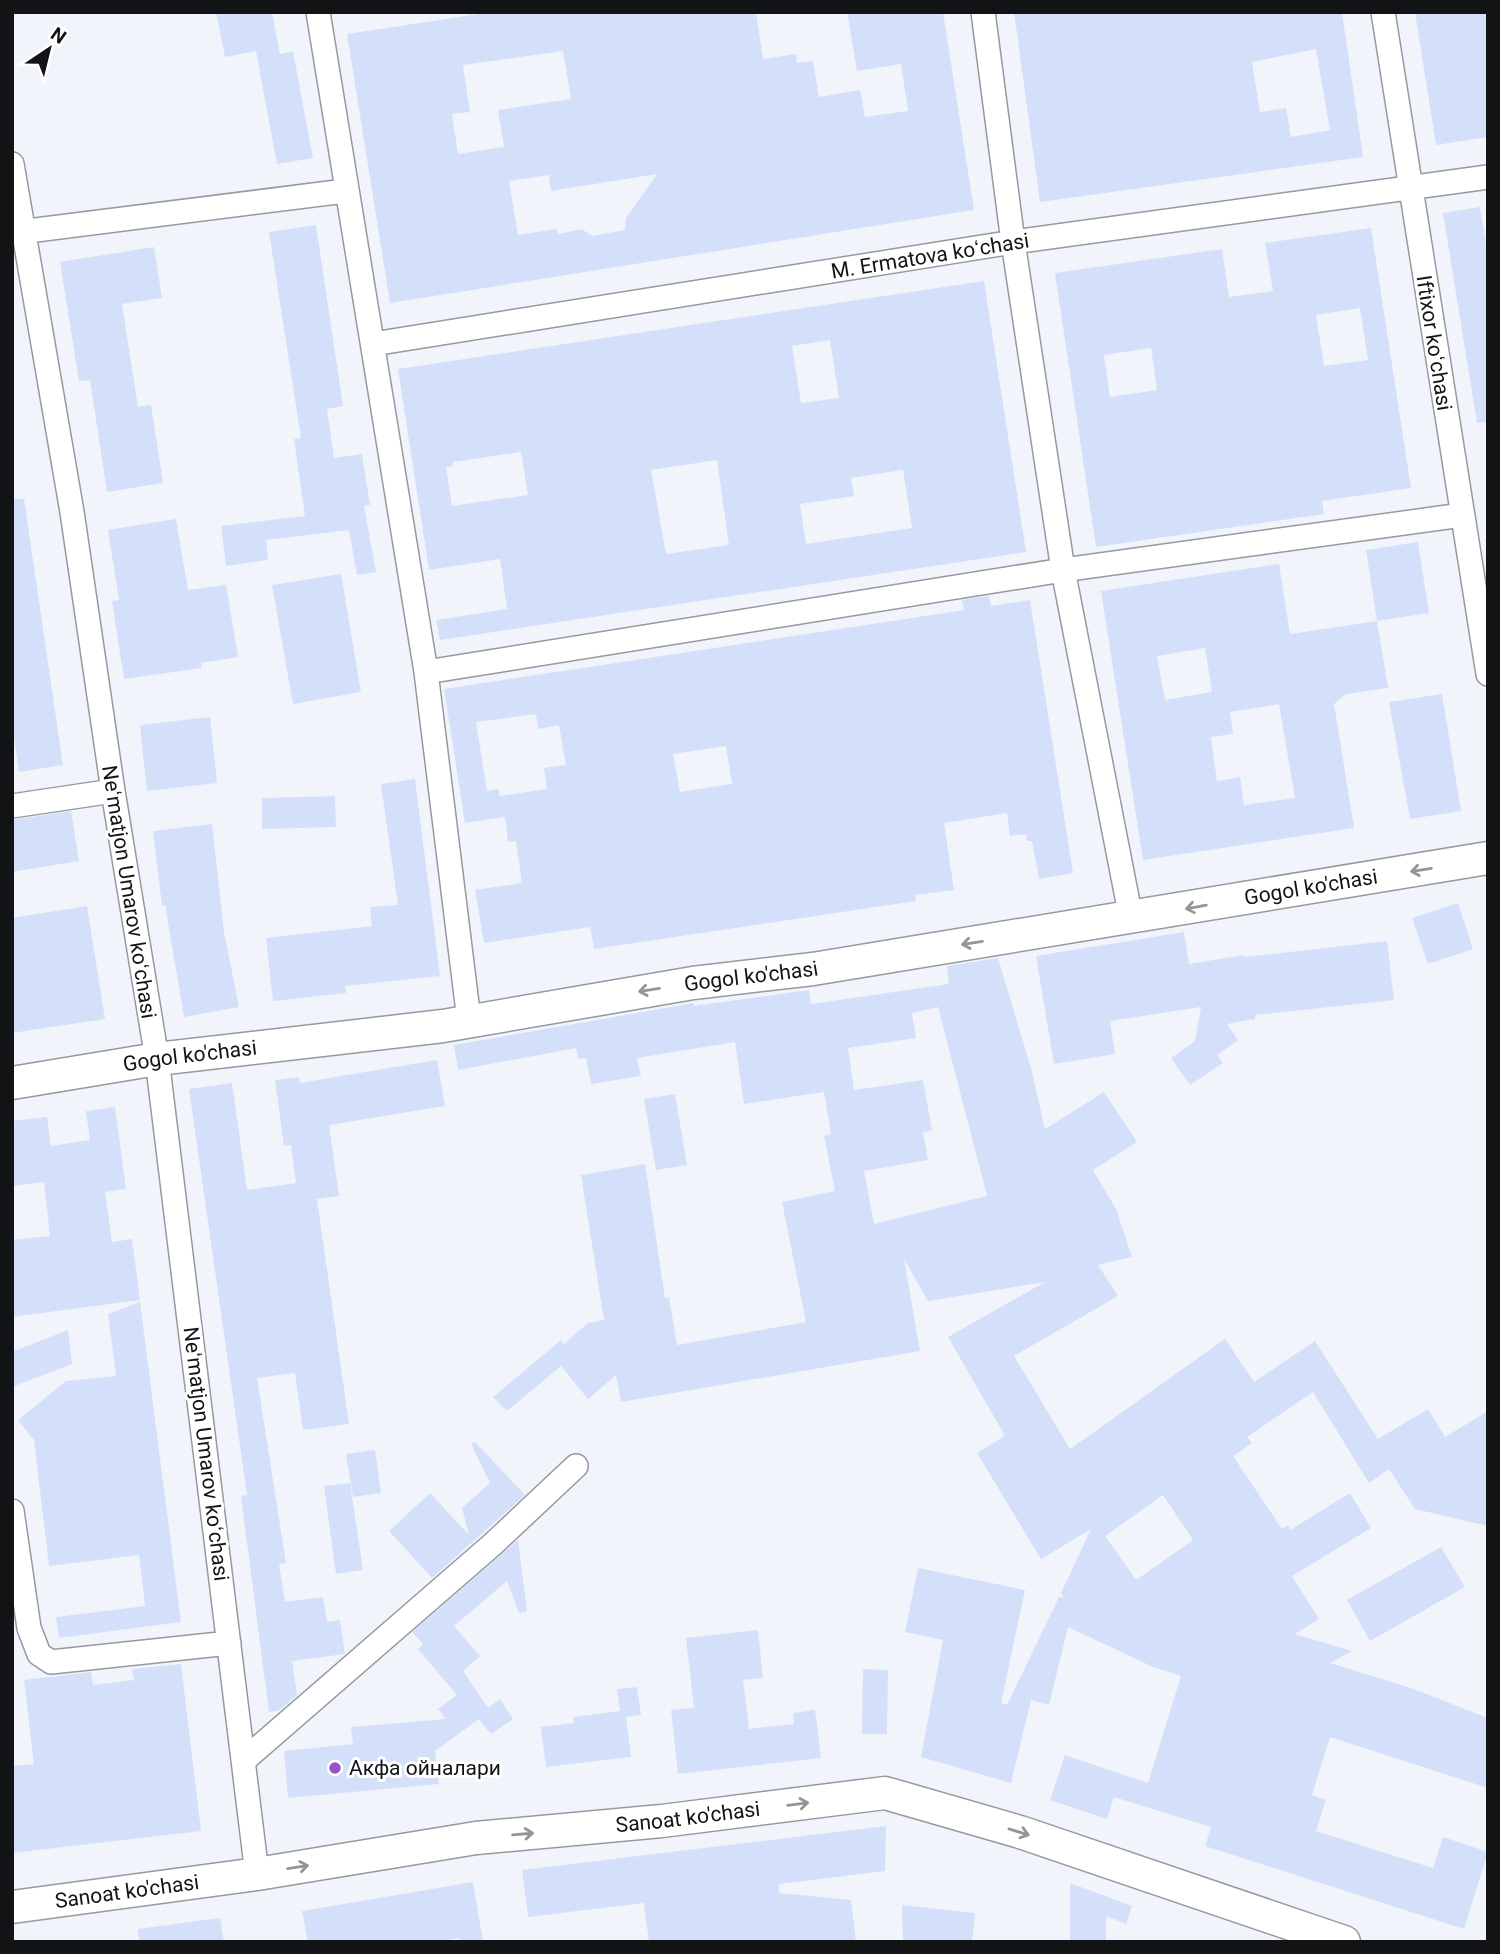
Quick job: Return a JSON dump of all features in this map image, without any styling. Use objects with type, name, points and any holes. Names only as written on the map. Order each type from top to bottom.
[{"type":"main road","name":"Gogol ko'chasi","points":[[12,1083],[157,1059],[469,1020],[693,983],[813,969],[1488,858]]},
{"type":"main road","name":"Sanoat ko'chasi","points":[[12,1907],[257,1874],[476,1838],[662,1821],[885,1793],[1020,1832],[1344,1942]]},
{"type":"street","points":[[318,12],[345,191],[373,344],[426,672],[469,1020]]},
{"type":"street","points":[[983,12],[1013,242],[1063,570],[1131,918]]},
{"type":"street","name":"Iftixor koʻchasi","points":[[1383,12],[1488,674]]},
{"type":"street","name":"Neʻmatjon Umarov koʻchasi","points":[[12,164],[17,232],[72,512],[113,791],[157,1059],[257,1874]]},
{"type":"street","name":"M. Ermatova koʻchasi","points":[[373,344],[1013,242],[1488,177]]},
{"type":"street","points":[[17,232],[345,191]]},
{"type":"street","points":[[426,672],[1063,570],[1462,515]]},
{"type":"street","points":[[12,806],[113,791]]},
{"type":"street","points":[[243,1760],[493,1544],[576,1466]]},
{"type":"street","points":[[12,1511],[29,1628],[39,1654],[51,1662],[229,1643]]},
{"type":"building","points":[[216,12],[272,12],[280,54],[293,51],[313,158],[277,164],[256,51],[225,57]]},
{"type":"building","points":[[492,12],[756,12],[763,59],[796,54],[797,63],[813,61],[819,97],[860,90],[865,117],[908,111],[901,64],[857,71],[847,12],[943,12],[974,210],[390,303],[347,34]],"holes":[[[563,51],[571,99],[498,110],[504,147],[458,154],[452,114],[470,112],[463,65]],[[657,174],[626,218],[625,230],[592,236],[582,229],[558,234],[557,229],[518,235],[509,181],[549,175],[551,191]]]},
{"type":"building","points":[[1014,12],[1342,12],[1363,157],[1040,202]],"holes":[[[1316,49],[1330,130],[1291,137],[1286,108],[1260,112],[1252,62]]]},
{"type":"building","points":[[1415,12],[1488,12],[1488,137],[1436,145]]},
{"type":"building","points":[[1480,207],[1488,256],[1488,422],[1477,423],[1443,213]]},
{"type":"building","points":[[316,225],[343,406],[327,409],[334,458],[362,454],[370,505],[364,506],[376,572],[357,575],[349,530],[266,540],[268,560],[226,566],[221,526],[305,516],[294,439],[301,438],[269,232]]},
{"type":"building","points":[[1371,228],[1411,488],[1322,501],[1324,514],[1096,547],[1055,273],[1222,249],[1229,297],[1273,291],[1265,243]],"holes":[[[1360,308],[1368,360],[1324,366],[1316,315]],[[1151,348],[1157,390],[1110,397],[1104,355]]]},
{"type":"building","points":[[154,247],[162,298],[122,304],[138,407],[151,405],[163,483],[107,492],[90,380],[79,381],[60,262]]},
{"type":"building","points":[[984,281],[1026,552],[440,640],[436,620],[507,609],[500,559],[429,570],[398,369]],"holes":[[[830,340],[839,398],[801,403],[792,346]],[[521,452],[528,495],[452,506],[446,467],[453,466],[453,462]],[[717,460],[729,545],[666,554],[651,470]],[[903,470],[912,528],[806,544],[800,504],[854,496],[851,478]]]},
{"type":"building","points":[[12,499],[24,499],[63,765],[19,772],[12,723]]},
{"type":"building","points":[[176,519],[188,590],[226,585],[238,657],[201,663],[202,668],[124,679],[112,601],[119,600],[108,530]]},
{"type":"building","points":[[1418,542],[1429,613],[1377,621],[1366,550]]},
{"type":"building","points":[[1279,564],[1290,634],[1377,621],[1388,688],[1346,694],[1334,704],[1354,828],[1143,860],[1101,591]],"holes":[[[1205,648],[1212,692],[1165,700],[1157,656]],[[1279,704],[1295,798],[1244,805],[1240,777],[1217,781],[1211,737],[1233,734],[1230,712]]]},
{"type":"building","points":[[341,574],[361,692],[293,704],[272,585]]},
{"type":"building","points":[[989,596],[991,606],[1030,600],[1073,873],[1039,879],[1032,841],[1027,841],[1026,834],[1010,836],[1007,813],[944,823],[954,890],[915,895],[916,901],[594,949],[590,927],[484,943],[475,890],[522,883],[516,841],[508,842],[505,817],[465,823],[444,689],[964,610],[962,600]],"holes":[[[536,714],[538,729],[559,725],[566,765],[544,768],[547,789],[500,796],[498,789],[487,791],[476,722]],[[726,746],[732,784],[680,792],[673,754]]]},
{"type":"building","points":[[1442,694],[1461,811],[1410,819],[1389,702]]},
{"type":"building","points":[[210,717],[217,783],[147,791],[140,725]]},
{"type":"building","points":[[415,779],[440,976],[345,986],[346,993],[273,1001],[266,938],[372,926],[370,907],[398,905],[381,784]]},
{"type":"building","points":[[335,796],[336,827],[262,829],[262,798]]},
{"type":"building","points":[[71,811],[79,861],[12,872],[12,820]]},
{"type":"building","points":[[212,824],[224,932],[239,1007],[184,1017],[165,905],[162,906],[153,831]]},
{"type":"building","points":[[1458,903],[1473,949],[1428,964],[1412,918]]},
{"type":"building","points":[[87,906],[105,1019],[12,1033],[12,918]]},
{"type":"building","points":[[1184,932],[1189,964],[1244,955],[1387,941],[1394,1000],[1255,1015],[1255,1019],[1227,1024],[1238,1040],[1217,1055],[1223,1063],[1190,1085],[1171,1058],[1195,1041],[1201,1007],[1110,1021],[1115,1054],[1054,1064],[1036,956]]},
{"type":"building","points":[[998,958],[1031,1068],[1045,1129],[1104,1092],[1137,1142],[1093,1170],[1116,1209],[1132,1257],[1098,1265],[1118,1296],[1014,1356],[1070,1449],[1225,1339],[1254,1382],[1315,1341],[1378,1439],[1428,1409],[1445,1437],[1488,1411],[1488,1526],[1415,1509],[1389,1469],[1369,1483],[1313,1392],[1247,1437],[1252,1443],[1233,1456],[1282,1529],[1288,1525],[1290,1530],[1350,1493],[1371,1528],[1292,1576],[1319,1619],[1295,1634],[1352,1651],[1330,1663],[1411,1688],[1488,1718],[1488,1788],[1330,1737],[1312,1795],[1326,1800],[1316,1831],[1433,1868],[1443,1837],[1488,1852],[1464,1929],[1205,1846],[1211,1827],[1114,1797],[1107,1819],[1050,1800],[1065,1755],[1148,1783],[1181,1676],[1153,1667],[1068,1627],[1049,1705],[1031,1700],[1011,1783],[921,1757],[943,1640],[905,1632],[918,1568],[1025,1590],[1001,1703],[1007,1705],[1059,1597],[1064,1598],[1061,1593],[1091,1529],[1041,1559],[977,1453],[1005,1436],[948,1337],[1045,1282],[928,1301],[904,1259],[920,1351],[621,1402],[616,1375],[588,1399],[561,1366],[507,1411],[493,1397],[561,1340],[564,1344],[588,1323],[604,1320],[581,1175],[645,1164],[665,1298],[669,1297],[677,1345],[806,1322],[782,1202],[835,1191],[824,1136],[831,1134],[824,1092],[744,1104],[735,1042],[637,1058],[641,1076],[591,1084],[586,1058],[578,1059],[576,1048],[458,1070],[454,1045],[694,1003],[694,1006],[809,990],[811,1004],[949,984],[947,966]],"holes":[[[938,1007],[987,1196],[874,1224],[864,1171],[928,1160],[923,1132],[932,1131],[923,1080],[854,1090],[848,1048],[916,1038],[912,1013]],[[1163,1495],[1193,1540],[1136,1580],[1105,1536]]]},
{"type":"building","points":[[437,1060],[445,1106],[329,1125],[339,1196],[317,1199],[349,1424],[303,1430],[295,1373],[257,1378],[286,1563],[279,1564],[285,1602],[323,1597],[327,1622],[340,1620],[345,1654],[292,1661],[297,1695],[280,1710],[269,1712],[241,1496],[247,1495],[189,1089],[232,1083],[247,1190],[296,1183],[291,1145],[284,1146],[275,1080],[299,1077],[300,1083]]},
{"type":"building","points":[[675,1094],[687,1165],[656,1170],[644,1099]]},
{"type":"building","points":[[115,1107],[126,1189],[105,1192],[112,1242],[132,1239],[140,1300],[12,1317],[12,1240],[50,1236],[44,1182],[12,1186],[12,1121],[47,1117],[51,1146],[90,1140],[86,1111]]},
{"type":"building","points":[[140,1302],[181,1622],[59,1638],[56,1617],[145,1606],[139,1555],[49,1566],[34,1440],[18,1420],[66,1381],[116,1376],[108,1314]]},
{"type":"building","points":[[68,1330],[72,1364],[12,1387],[12,1352]]},
{"type":"building","points":[[475,1442],[525,1495],[432,1578],[389,1531],[430,1493],[469,1535],[462,1508],[490,1483],[471,1444]]},
{"type":"building","points":[[375,1450],[381,1493],[353,1497],[346,1454]]},
{"type":"building","points":[[350,1483],[363,1570],[336,1574],[324,1486]]},
{"type":"building","points":[[518,1540],[527,1611],[519,1613],[507,1581],[454,1626],[480,1656],[463,1671],[488,1708],[500,1699],[513,1719],[491,1734],[479,1719],[435,1751],[439,1784],[288,1798],[284,1751],[353,1744],[351,1727],[446,1719],[438,1709],[457,1695],[418,1649],[423,1644],[412,1632]]},
{"type":"building","points":[[1441,1547],[1465,1587],[1370,1641],[1347,1600]]},
{"type":"building","points":[[758,1630],[763,1678],[743,1680],[749,1729],[794,1724],[793,1713],[815,1710],[821,1758],[678,1774],[671,1710],[694,1708],[686,1638]]},
{"type":"building","points":[[181,1664],[201,1831],[12,1853],[12,1766],[34,1764],[24,1680],[91,1672],[93,1685],[134,1680],[132,1669]]},
{"type":"building","points":[[863,1669],[888,1670],[887,1734],[862,1734]]},
{"type":"building","points":[[637,1687],[641,1715],[626,1717],[631,1757],[546,1767],[541,1727],[574,1723],[573,1717],[620,1711],[617,1689]]},
{"type":"building","points":[[886,1826],[885,1871],[779,1884],[779,1893],[851,1900],[856,1942],[649,1942],[644,1903],[528,1917],[522,1870]]},
{"type":"building","points":[[473,1882],[483,1942],[459,1942],[459,1938],[435,1942],[308,1942],[302,1911]]},
{"type":"building","points":[[1070,1883],[1132,1906],[1126,1924],[1106,1916],[1106,1942],[1070,1942]]},
{"type":"building","points":[[902,1905],[975,1913],[972,1942],[903,1942]]},
{"type":"building","points":[[220,1918],[224,1942],[139,1942],[138,1929]]},
{"type":"place","name":"Акфа ойналари","points":[[335,1768]]}]
